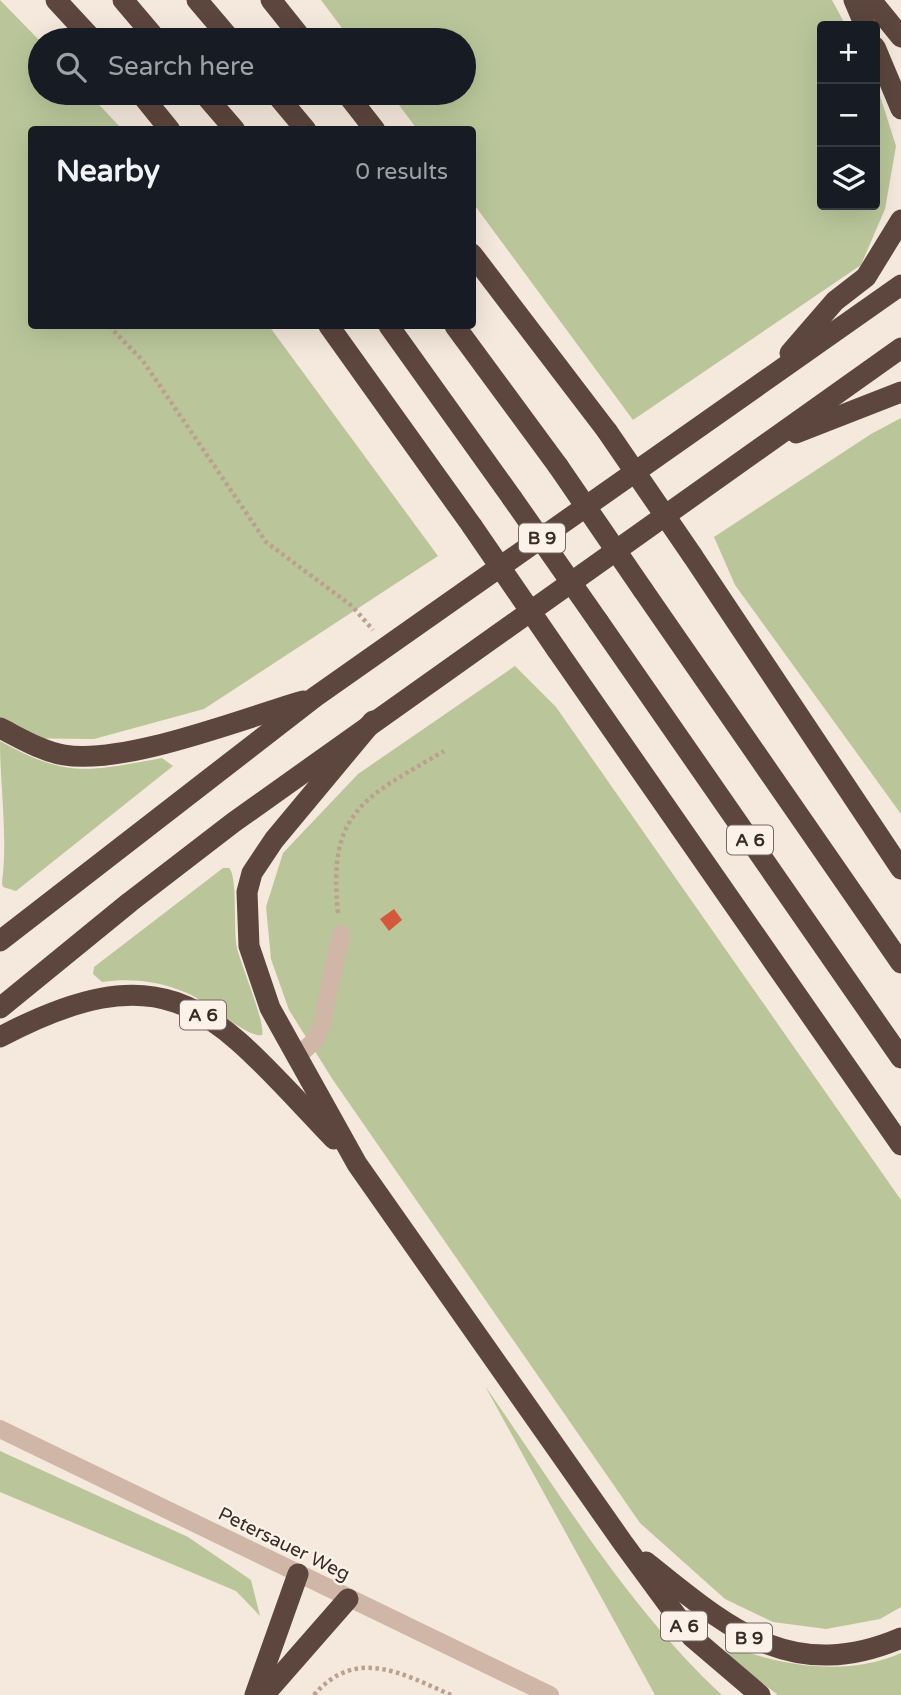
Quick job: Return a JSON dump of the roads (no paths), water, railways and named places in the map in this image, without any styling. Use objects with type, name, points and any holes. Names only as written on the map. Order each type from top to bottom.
[{"type":"highway","points":[[56,0],[82,28]]},
{"type":"highway","points":[[122,0],[147,28]]},
{"type":"highway","points":[[197,0],[220,28]]},
{"type":"highway","points":[[271,0],[293,28]]},
{"type":"highway","points":[[855,0],[864,21]]},
{"type":"highway","points":[[871,0],[901,37]]},
{"type":"highway","points":[[880,59],[901,109]]},
{"type":"highway","points":[[150,105],[167,126]]},
{"type":"highway","points":[[213,105],[232,126]]},
{"type":"highway","points":[[285,105],[303,126]]},
{"type":"highway","points":[[355,105],[372,126]]},
{"type":"highway","name":"B 9","points":[[768,379],[835,301],[866,277],[901,220]]},
{"type":"highway","points":[[476,259],[607,431],[901,869]]},
{"type":"highway","name":"B 9","points":[[0,941],[315,698],[901,285]]},
{"type":"highway","points":[[331,329],[472,526],[901,1145]]},
{"type":"highway","name":"A 6","points":[[391,329],[512,498],[901,1058]]},
{"type":"highway","name":"A 6","points":[[457,329],[558,466],[901,963]]},
{"type":"highway","name":"B 9","points":[[0,1008],[150,886],[373,721],[901,348]]},
{"type":"highway","points":[[765,445],[901,391]]},
{"type":"highway","points":[[0,728],[38,747],[64,755],[128,752],[315,698]]},
{"type":"highway","name":"B 9","points":[[357,1164],[296,1058],[258,978],[249,946],[247,892],[261,857],[373,721]]},
{"type":"highway","name":"A 6","points":[[0,1037],[44,1014],[112,994],[140,993],[181,1003],[204,1015],[245,1046],[357,1164]]},
{"type":"highway","points":[[357,1164],[623,1543]]},
{"type":"highway","name":"B 9","points":[[623,1543],[706,1611],[739,1633],[769,1646],[814,1654],[841,1654],[868,1650],[901,1639]]},
{"type":"highway","name":"A 6","points":[[623,1543],[692,1637],[760,1695]]},
{"type":"highway","points":[[255,1695],[298,1574]]},
{"type":"highway","points":[[264,1695],[348,1599]]},
{"type":"street","points":[[296,1058],[314,1041],[321,1027],[341,934]]},
{"type":"street","name":"Petersauer Weg","points":[[0,1429],[550,1695]]}]
